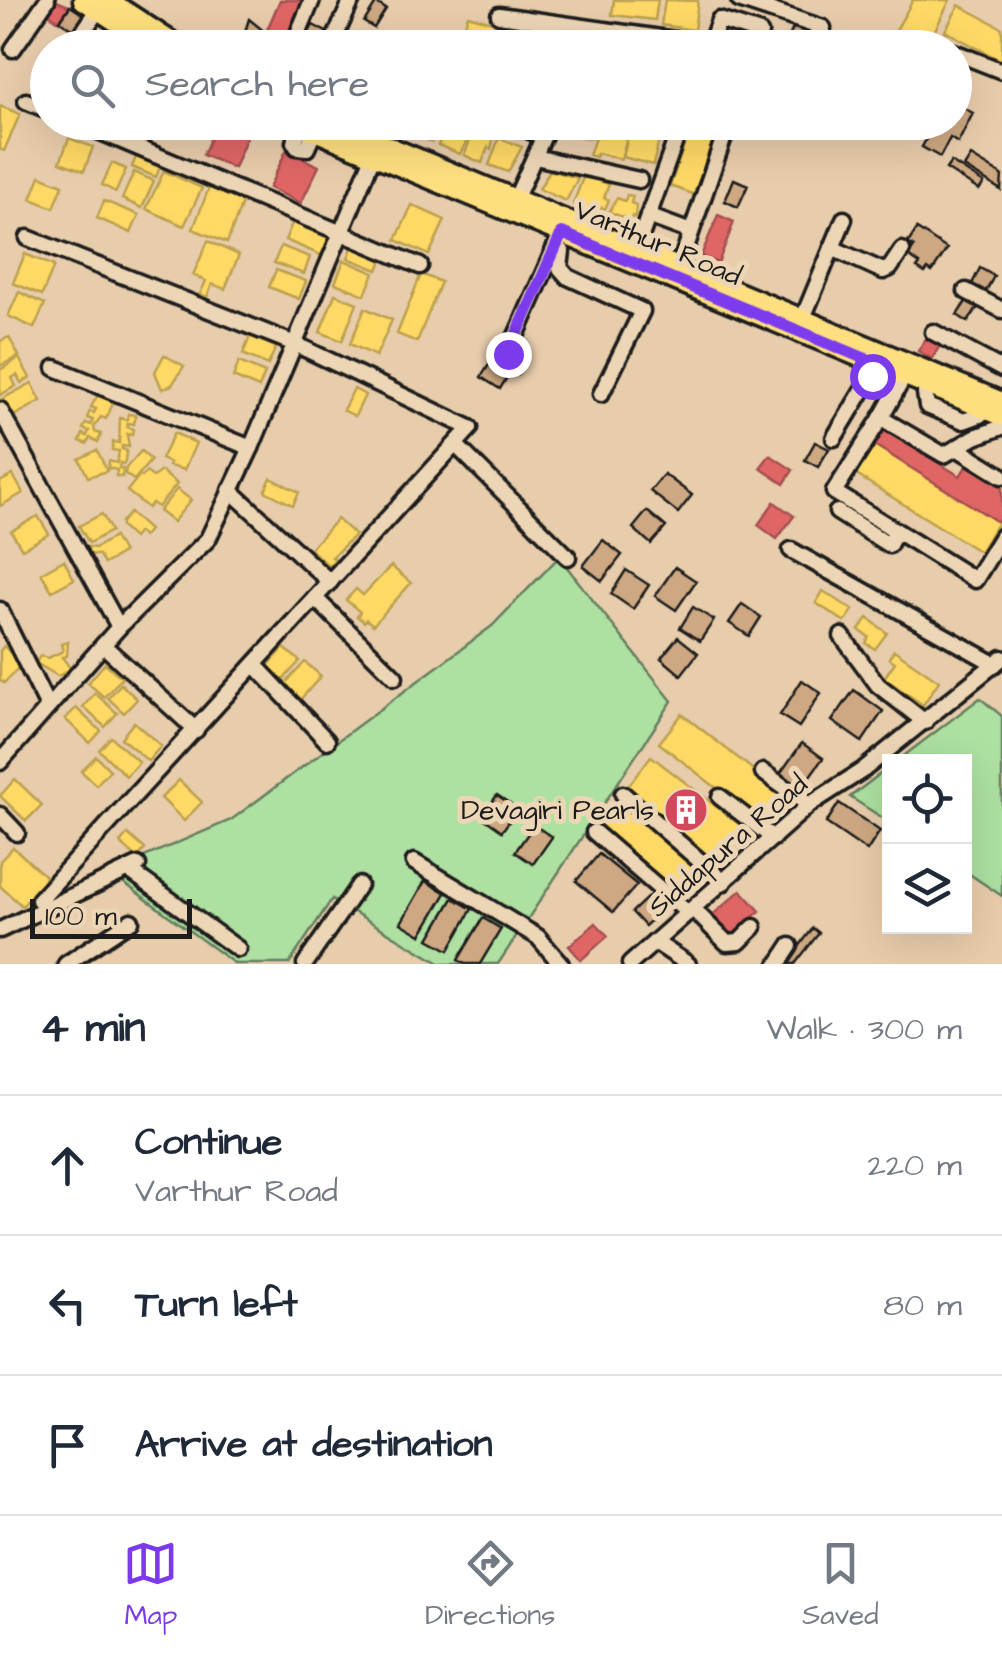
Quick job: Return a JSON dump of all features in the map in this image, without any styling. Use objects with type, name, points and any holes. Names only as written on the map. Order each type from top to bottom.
[{"type":"main road","points":[[96,3],[128,30]]},
{"type":"main road","points":[[96,3],[148,30]]},
{"type":"main road","name":"Varthur Road","points":[[348,140],[515,200],[803,318],[993,405],[1002,416]]},
{"type":"main road","name":"Varthur Road","points":[[366,140],[375,150],[559,239],[928,385],[993,405]]},
{"type":"street","points":[[14,49],[48,0]]},
{"type":"street","points":[[300,30],[312,0]]},
{"type":"street","points":[[338,30],[352,0]]},
{"type":"street","points":[[739,0],[823,28]]},
{"type":"street","points":[[82,30],[96,3]]},
{"type":"street","points":[[499,15],[591,30]]},
{"type":"street","points":[[715,30],[718,20],[750,30]]},
{"type":"street","points":[[558,24],[558,30]]},
{"type":"street","points":[[972,59],[1002,71]]},
{"type":"street","points":[[26,101],[30,103]]},
{"type":"street","points":[[120,140],[420,266]]},
{"type":"street","points":[[515,200],[542,140]]},
{"type":"street","points":[[636,250],[675,140]]},
{"type":"street","points":[[679,268],[723,140]]},
{"type":"street","points":[[0,762],[47,704],[208,539],[251,448],[375,150]]},
{"type":"street","points":[[535,157],[638,180]]},
{"type":"street","points":[[648,216],[691,232]]},
{"type":"street","points":[[803,318],[844,220]]},
{"type":"street","points":[[28,238],[295,344],[470,428],[40,900]]},
{"type":"street","points":[[508,354],[559,239]]},
{"type":"street","points":[[559,239],[563,273],[642,311],[602,394]]},
{"type":"street","points":[[832,248],[883,272],[902,250]]},
{"type":"street","points":[[966,290],[1002,310]]},
{"type":"street","points":[[933,332],[1002,368]]},
{"type":"street","points":[[834,438],[878,364]]},
{"type":"street","points":[[55,368],[251,448]]},
{"type":"street","points":[[905,375],[834,492],[975,580],[1002,536]]},
{"type":"street","points":[[0,410],[119,627]]},
{"type":"street","points":[[881,418],[944,456],[998,432]]},
{"type":"street","points":[[456,444],[568,556]]},
{"type":"street","points":[[958,448],[1002,476]]},
{"type":"street","points":[[230,490],[330,582]]},
{"type":"street","points":[[838,512],[888,544],[896,531]]},
{"type":"street","points":[[791,550],[999,661]]},
{"type":"street","points":[[315,598],[395,677]]},
{"type":"street","points":[[0,610],[4,631],[47,704]]},
{"type":"street","points":[[842,636],[878,685],[925,722]]},
{"type":"street","points":[[103,645],[196,730]]},
{"type":"street","name":"Siddapura Road","points":[[630,964],[809,805],[862,770],[999,661]]},
{"type":"street","points":[[255,664],[327,741]]},
{"type":"street","points":[[763,772],[809,805]]},
{"type":"street","points":[[623,794],[724,882]]},
{"type":"street","points":[[720,797],[773,838]]},
{"type":"street","points":[[0,815],[18,833]]},
{"type":"street","points":[[594,832],[688,913]]},
{"type":"street","points":[[414,862],[538,937],[561,964]]},
{"type":"street","points":[[621,866],[727,943],[740,942],[754,927]]},
{"type":"street","points":[[0,930],[134,868],[238,949]]},
{"type":"street","points":[[305,964],[359,885]]},
{"type":"street","points":[[66,964],[131,920]]},
{"type":"street","points":[[656,942],[688,964]]},
{"type":"street","points":[[778,964],[790,946]]},
{"type":"green space","points":[[559,557],[672,701],[498,964],[441,964],[332,899],[289,964],[235,964],[109,872],[231,820],[492,626]]},
{"type":"green space","points":[[980,698],[1002,716],[1002,896],[972,876],[972,754],[906,754]]},
{"type":"green space","points":[[882,772],[882,818],[850,797]]},
{"type":"building: Homes","points":[[614,0],[658,0],[655,20],[612,15]]},
{"type":"building: Homes","points":[[665,0],[698,1],[694,30],[661,25]]},
{"type":"building: Homes","points":[[913,0],[950,0],[935,30],[896,30]]},
{"type":"building: Homes","points":[[959,5],[1002,28],[1002,61],[972,45],[972,30],[946,30]]},
{"type":"building: Homes","points":[[468,15],[496,23],[493,30],[463,30]]},
{"type":"building: Homes","points":[[499,22],[519,30],[497,30]]},
{"type":"building: Homes","points":[[0,106],[20,114],[4,151],[0,149]]},
{"type":"building: Homes","points":[[68,140],[93,147],[84,171],[60,162]]},
{"type":"building: Homes","points":[[440,140],[467,140],[460,154],[438,145]]},
{"type":"building: Homes","points":[[470,140],[493,140],[482,163],[464,155]]},
{"type":"building: Homes","points":[[498,140],[522,147],[508,172],[489,165]]},
{"type":"building: Homes","points":[[594,140],[626,140],[621,159],[589,155]]},
{"type":"building: Homes","points":[[627,140],[659,140],[653,165],[623,157]]},
{"type":"building: Homes","points":[[686,140],[720,140],[701,197],[670,186]]},
{"type":"building: Homes","points":[[138,152],[162,162],[156,177],[132,167]]},
{"type":"building: Homes","points":[[112,163],[126,169],[116,192],[102,185]]},
{"type":"building: Homes","points":[[550,170],[578,178],[566,201],[539,189]]},
{"type":"building: Homes","points":[[164,171],[202,188],[184,226],[146,209]]},
{"type":"building: Homes","points":[[134,172],[154,181],[142,208],[122,199]]},
{"type":"building: Homes","points":[[584,175],[609,184],[604,198],[609,200],[597,214],[573,204]]},
{"type":"building: Homes","points":[[40,176],[63,185],[54,208],[31,199]]},
{"type":"building: Homes","points":[[210,185],[244,198],[227,243],[193,229]]},
{"type":"building: Homes","points":[[627,195],[633,196],[631,203],[636,205],[631,220],[609,212],[617,198],[625,201]]},
{"type":"building: Homes","points":[[104,201],[139,215],[131,233],[97,218]]},
{"type":"building: Homes","points":[[412,205],[445,220],[429,255],[396,240]]},
{"type":"building: Homes","points":[[294,219],[331,235],[323,256],[285,240]]},
{"type":"building: Homes","points":[[208,241],[239,255],[225,289],[212,284],[207,297],[200,294],[206,281],[193,275]]},
{"type":"building: Homes","points":[[353,245],[383,257],[378,270],[348,258]]},
{"type":"building: Homes","points":[[281,246],[310,257],[304,274],[274,263]]},
{"type":"building: Homes","points":[[25,254],[54,266],[42,295],[13,283]]},
{"type":"building: Homes","points":[[344,260],[374,273],[365,295],[335,283]]},
{"type":"building: Homes","points":[[276,270],[306,281],[299,299],[269,287]]},
{"type":"building: Homes","points":[[421,274],[441,282],[417,342],[397,334]]},
{"type":"building: Homes","points":[[19,292],[45,304],[34,328],[8,316]]},
{"type":"building: Homes","points":[[335,294],[357,303],[342,341],[320,332]]},
{"type":"building: Homes","points":[[365,308],[392,320],[376,356],[350,344]]},
{"type":"building: Homes","points":[[250,336],[276,347],[268,365],[243,354]]},
{"type":"building: Homes","points":[[9,337],[19,356],[0,366],[0,341]]},
{"type":"building: Homes","points":[[164,355],[184,366],[172,385],[162,389],[155,372]]},
{"type":"building: Homes","points":[[19,358],[30,378],[21,383],[17,375],[12,378],[16,386],[0,395],[0,370]]},
{"type":"building: Homes","points":[[239,362],[265,373],[259,388],[233,377]]},
{"type":"building: Homes","points":[[32,383],[41,401],[12,417],[2,399]]},
{"type":"building: Homes","points":[[354,389],[365,395],[355,416],[343,410]]},
{"type":"building: Homes","points":[[99,393],[115,399],[106,419],[101,417],[94,426],[95,432],[101,434],[98,442],[90,438],[87,444],[80,441],[89,431],[83,429],[86,423],[91,425],[93,420],[87,418],[96,409],[91,407]]},
{"type":"building: Homes","points":[[128,414],[136,415],[134,424],[128,423],[127,427],[133,429],[132,435],[127,434],[129,447],[122,446],[127,451],[119,468],[123,469],[122,477],[116,476],[117,470],[108,468],[109,461],[117,463],[119,451],[112,450],[113,442],[119,443],[120,418],[127,420]]},
{"type":"building: Homes","points":[[174,433],[196,443],[184,470],[161,459]]},
{"type":"building: Homes","points":[[873,444],[998,522],[980,552],[855,474]]},
{"type":"building: Homes","points":[[97,450],[107,471],[88,477],[79,459]]},
{"type":"building: Homes","points":[[141,451],[151,460],[134,480],[125,474],[126,468]]},
{"type":"building: Homes","points":[[161,471],[177,484],[158,507],[152,503],[148,508],[127,491],[140,475],[146,472],[153,477]]},
{"type":"building: Homes","points":[[13,475],[23,493],[0,506],[0,482]]},
{"type":"building: Homes","points":[[271,478],[299,492],[293,505],[265,491]]},
{"type":"building: Homes","points":[[177,489],[191,500],[173,522],[159,511]]},
{"type":"building: Homes","points":[[130,513],[149,530],[143,537],[138,532],[133,538],[121,527]]},
{"type":"building: Homes","points":[[102,514],[111,531],[89,543],[79,526]]},
{"type":"building: Homes","points":[[38,516],[49,534],[22,549],[11,531]]},
{"type":"building: Homes","points":[[337,519],[355,535],[332,557],[335,559],[329,566],[310,549]]},
{"type":"building: Homes","points":[[114,537],[123,553],[104,564],[99,555],[87,554],[88,547],[95,548]]},
{"type":"building: Homes","points":[[64,560],[74,579],[52,591],[41,573]]},
{"type":"building: Homes","points":[[391,566],[411,583],[373,625],[366,619],[364,622],[357,616],[360,612],[346,600],[356,589],[363,595]]},
{"type":"building: Homes","points":[[823,591],[853,610],[845,622],[816,603]]},
{"type":"building: Homes","points":[[868,618],[887,633],[875,649],[866,643],[869,637],[859,630]]},
{"type":"building: Homes","points":[[68,642],[67,656],[62,657],[71,669],[58,676],[36,663],[40,656],[48,658],[63,651],[61,644]]},
{"type":"building: Homes","points":[[4,646],[21,665],[4,683],[0,680],[0,651]]},
{"type":"building: Homes","points":[[284,648],[300,661],[281,682],[266,668]]},
{"type":"building: Homes","points":[[894,650],[939,681],[923,705],[884,678],[895,662],[889,658]]},
{"type":"building: Homes","points":[[305,662],[321,676],[299,701],[283,686]]},
{"type":"building: Homes","points":[[105,663],[122,678],[104,697],[88,683]]},
{"type":"building: Homes","points":[[121,684],[137,699],[124,713],[108,698]]},
{"type":"building: Homes","points":[[95,693],[117,713],[105,727],[83,707]]},
{"type":"building: Homes","points":[[76,708],[101,731],[90,743],[65,719]]},
{"type":"building: Homes","points":[[682,714],[784,794],[761,823],[659,743]]},
{"type":"building: Homes","points":[[134,722],[161,746],[148,761],[121,738]]},
{"type":"building: Homes","points":[[111,737],[139,762],[126,776],[99,750]]},
{"type":"building: Homes","points":[[96,756],[110,770],[96,785],[81,771]]},
{"type":"building: Homes","name":"Devagiri Pearls","points":[[651,756],[748,831],[715,865],[626,789]]},
{"type":"building: Homes","points":[[15,779],[42,805],[26,821],[0,796]]},
{"type":"building: Homes","points":[[179,780],[202,802],[184,821],[161,798]]},
{"type":"building: Homes","points":[[623,798],[704,870],[676,896],[596,828]]},
{"type":"building: Homes","points":[[128,834],[145,849],[137,858],[120,843]]},
{"type":"building: Homes","points":[[13,847],[45,876],[45,888],[39,895],[35,892],[22,906],[0,886],[0,861]]},
{"type":"building: Shops","points":[[54,0],[69,6],[59,21],[46,12]]},
{"type":"building: Shops","points":[[280,0],[310,0],[297,30],[267,30]]},
{"type":"building: Shops","points":[[210,140],[245,140],[234,168],[203,155]]},
{"type":"building: Shops","points":[[286,151],[319,166],[301,203],[269,188]]},
{"type":"building: Shops","points":[[718,215],[734,222],[718,263],[701,256]]},
{"type":"building: Shops","points":[[928,334],[942,342],[932,359],[918,351]]},
{"type":"building: Shops","points":[[883,429],[960,476],[967,465],[1002,486],[1002,516],[998,522],[873,444]]},
{"type":"building: Shops","points":[[770,455],[793,470],[784,484],[760,468]]},
{"type":"building: Shops","points":[[774,502],[794,516],[777,539],[758,525]]},
{"type":"building: Shops","points":[[741,890],[760,911],[728,939],[709,918]]},
{"type":"building: Shops","points":[[596,923],[608,936],[581,960],[569,946]]},
{"type":"building: Other","points":[[376,3],[386,9],[374,28],[364,22]]},
{"type":"building: Other","points":[[70,6],[89,18],[81,30],[60,21]]},
{"type":"building: Other","points":[[249,19],[263,30],[246,30]]},
{"type":"building: Other","points":[[926,140],[949,140],[940,157],[922,147]]},
{"type":"building: Other","points":[[971,156],[1002,175],[1001,190],[964,167]]},
{"type":"building: Other","points":[[951,162],[984,183],[979,190],[946,169]]},
{"type":"building: Other","points":[[734,179],[748,185],[738,207],[725,201]]},
{"type":"building: Other","points":[[917,229],[947,249],[932,272],[917,268],[920,264],[908,256],[914,247],[908,243]]},
{"type":"building: Other","points":[[980,268],[994,276],[984,295],[970,288]]},
{"type":"building: Other","points":[[969,297],[980,304],[968,322],[957,315]]},
{"type":"building: Other","points":[[496,351],[523,366],[518,375],[491,360]]},
{"type":"building: Other","points":[[490,363],[509,374],[500,389],[481,377]]},
{"type":"building: Other","points":[[815,442],[829,449],[818,467],[805,460]]},
{"type":"building: Other","points":[[664,474],[692,495],[678,513],[650,491]]},
{"type":"building: Other","points":[[647,511],[666,527],[651,544],[633,528]]},
{"type":"building: Other","points":[[603,540],[622,555],[602,581],[583,566]]},
{"type":"building: Other","points":[[675,567],[696,581],[676,610],[655,596]]},
{"type":"building: Other","points":[[626,570],[649,585],[633,609],[611,594]]},
{"type":"building: Other","points":[[742,604],[761,617],[749,636],[729,623]]},
{"type":"building: Other","points":[[693,607],[714,620],[700,641],[680,628]]},
{"type":"building: Other","points":[[678,637],[698,653],[681,675],[661,658]]},
{"type":"building: Other","points":[[802,680],[821,693],[799,727],[780,715]]},
{"type":"building: Other","points":[[854,690],[883,711],[862,742],[832,721]]},
{"type":"building: Other","points":[[802,743],[823,758],[799,791],[779,775]]},
{"type":"building: Other","points":[[497,795],[518,809],[502,831],[482,817]]},
{"type":"building: Other","points":[[839,803],[880,831],[867,851],[826,823]]},
{"type":"building: Other","points":[[534,825],[552,837],[533,864],[515,852]]},
{"type":"building: Other","points":[[599,854],[637,885],[613,912],[576,881]]},
{"type":"building: Other","points":[[425,881],[446,893],[421,935],[401,923]]},
{"type":"building: Other","points":[[651,894],[664,908],[645,926],[632,912]]},
{"type":"building: Other","points":[[453,898],[472,909],[449,950],[429,939]]},
{"type":"building: Other","points":[[483,918],[501,929],[480,964],[465,964],[458,960]]},
{"type":"building: Other","points":[[813,928],[819,933],[795,964],[786,964]]},
{"type":"place","name":"Devagiri Pearls","points":[[686,810]]},
{"type":"route","points":[[508,354],[562,233],[878,364],[872,376]]}]
